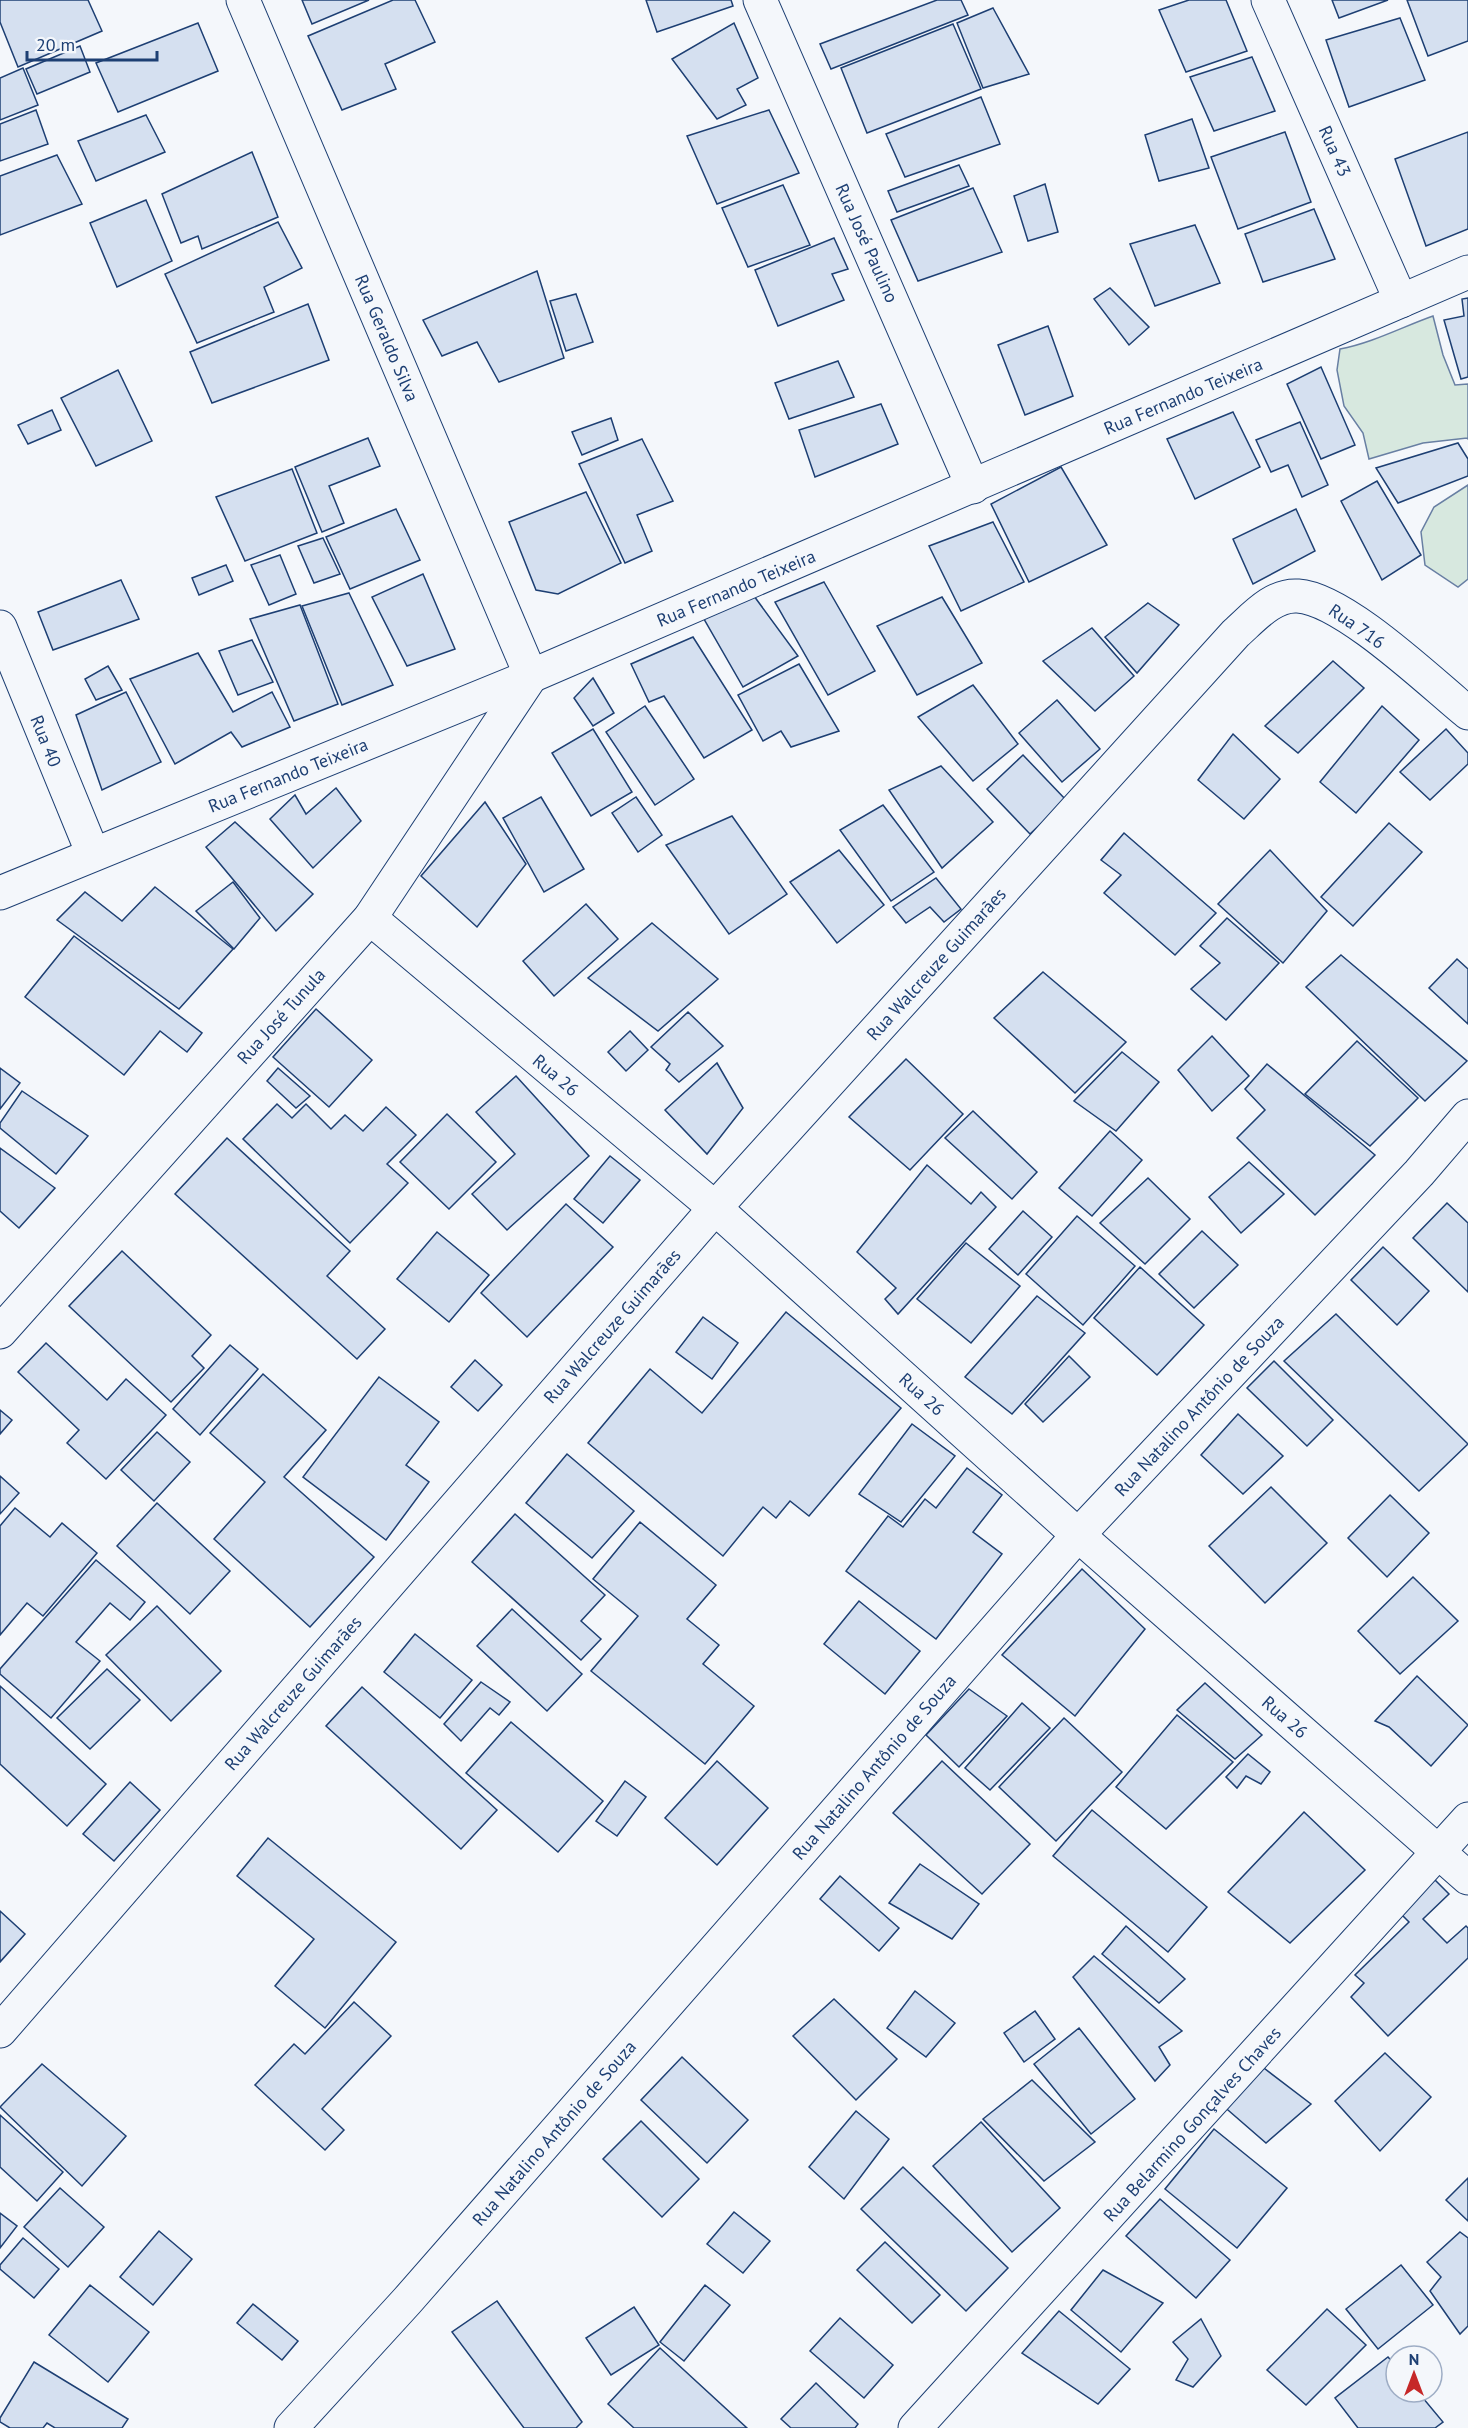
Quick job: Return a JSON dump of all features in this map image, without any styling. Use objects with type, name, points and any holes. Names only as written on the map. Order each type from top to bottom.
[{"type":"street","name":"Rua Geraldo Silva","points":[[243,0],[531,676]]},
{"type":"street","name":"Rua José Paulino","points":[[760,0],[973,487]]},
{"type":"street","name":"Rua 43","points":[[1268,0],[1401,302]]},
{"type":"street","name":"Rua Fernando Teixeira","points":[[0,893],[531,676],[1468,272]]},
{"type":"street","name":"Rua 716","points":[[1236,633],[1270,603],[1296,596],[1325,603],[1362,626],[1468,713]]},
{"type":"street","name":"Rua 40","points":[[0,627],[93,854]]},
{"type":"street","name":"Rua Walcreuze Guimarães","points":[[0,2031],[715,1208],[1236,633]]},
{"type":"street","name":"Rua José Tunula","points":[[0,1332],[370,918],[531,676]]},
{"type":"street","name":"Rua 26","points":[[370,918],[715,1208],[1078,1534],[1468,1878]]},
{"type":"street","name":"Rua Natalino Antônio de Souza","points":[[291,2428],[423,2283],[1078,1534],[1419,1173],[1468,1116]]},
{"type":"street","name":"Rua Belarmino Gonçalves Chaves","points":[[915,2428],[1468,1819]]},
{"type":"shaded area","points":[[1433,316],[1443,355],[1455,385],[1468,384],[1468,439],[1423,443],[1369,459],[1363,433],[1344,406],[1337,370],[1340,349],[1375,339]]},
{"type":"shaded area","points":[[1468,485],[1468,579],[1458,587],[1425,565],[1421,532],[1434,507]]},
{"type":"building","points":[[0,0],[88,0],[102,31],[18,67],[0,22]]},
{"type":"building","points":[[302,0],[369,0],[312,24]]},
{"type":"building","points":[[393,0],[415,0],[435,42],[385,64],[396,89],[342,110],[308,36]]},
{"type":"building","points":[[646,0],[731,0],[733,6],[657,32]]},
{"type":"building","points":[[937,0],[961,0],[968,15],[831,69],[820,44]]},
{"type":"building","points":[[1189,0],[1226,0],[1247,51],[1186,72],[1159,10]]},
{"type":"building","points":[[1332,0],[1388,0],[1339,18]]},
{"type":"building","points":[[1407,0],[1468,0],[1468,41],[1428,56]]},
{"type":"building","points":[[993,8],[1029,74],[983,88],[957,23]]},
{"type":"building","points":[[1400,18],[1425,80],[1349,107],[1326,40]]},
{"type":"building","points":[[198,23],[218,71],[118,112],[96,63]]},
{"type":"building","points":[[734,23],[758,78],[737,89],[746,105],[717,119],[672,59]]},
{"type":"building","points":[[953,24],[981,89],[867,133],[841,68]]},
{"type":"building","points":[[80,46],[90,72],[37,94],[26,69]]},
{"type":"building","points":[[1252,57],[1275,111],[1214,131],[1190,77]]},
{"type":"building","points":[[23,68],[38,105],[0,120],[0,78]]},
{"type":"building","points":[[981,97],[1000,144],[905,177],[886,134]]},
{"type":"building","points":[[36,110],[48,144],[0,161],[0,124]]},
{"type":"building","points":[[769,110],[799,173],[717,204],[687,136]]},
{"type":"building","points":[[146,115],[165,152],[96,181],[78,141]]},
{"type":"building","points":[[1192,119],[1209,168],[1159,181],[1145,135]]},
{"type":"building","points":[[1285,132],[1311,202],[1238,229],[1211,157]]},
{"type":"building","points":[[1468,132],[1468,229],[1426,246],[1395,159]]},
{"type":"building","points":[[252,152],[278,217],[202,249],[198,236],[181,243],[162,194]]},
{"type":"building","points":[[57,155],[82,204],[0,235],[0,176]]},
{"type":"building","points":[[959,165],[969,186],[897,212],[888,191]]},
{"type":"building","points":[[1045,184],[1058,232],[1028,241],[1014,196]]},
{"type":"building","points":[[783,185],[810,245],[748,267],[722,208]]},
{"type":"building","points":[[973,188],[1002,252],[918,281],[891,220]]},
{"type":"building","points":[[146,200],[172,261],[117,287],[90,223]]},
{"type":"building","points":[[1314,209],[1335,259],[1263,282],[1245,234]]},
{"type":"building","points":[[278,222],[302,268],[264,287],[274,312],[197,343],[165,274]]},
{"type":"building","points":[[1195,225],[1220,283],[1155,306],[1130,244]]},
{"type":"building","points":[[834,238],[848,269],[832,274],[844,300],[778,326],[755,270]]},
{"type":"building","points":[[537,271],[564,358],[499,382],[477,342],[442,356],[423,320]]},
{"type":"building","points":[[1110,288],[1149,327],[1129,345],[1094,299]]},
{"type":"building","points":[[576,294],[593,342],[566,351],[550,301]]},
{"type":"building","points":[[1468,298],[1468,377],[1461,379],[1444,320],[1464,316],[1462,299]]},
{"type":"building","points":[[308,304],[329,360],[212,403],[190,352]]},
{"type":"building","points":[[1048,326],[1073,396],[1025,415],[998,345]]},
{"type":"building","points":[[838,361],[854,397],[789,419],[775,383]]},
{"type":"building","points":[[1321,367],[1355,445],[1321,459],[1287,384]]},
{"type":"building","points":[[118,370],[152,441],[96,466],[61,398]]},
{"type":"building","points":[[881,404],[898,444],[815,477],[799,430]]},
{"type":"building","points":[[52,410],[61,430],[28,444],[18,425]]},
{"type":"building","points":[[1233,412],[1260,467],[1195,499],[1167,439]]},
{"type":"building","points":[[611,418],[618,440],[582,455],[572,432]]},
{"type":"building","points":[[1300,422],[1328,485],[1302,497],[1288,465],[1271,472],[1256,440]]},
{"type":"building","points":[[368,438],[380,466],[329,486],[344,523],[322,532],[295,467]]},
{"type":"building","points":[[642,439],[673,501],[637,515],[652,551],[625,563],[579,464]]},
{"type":"building","points":[[1458,443],[1468,459],[1468,476],[1398,503],[1376,468]]},
{"type":"building","points":[[1061,467],[1107,545],[1029,582],[991,504]]},
{"type":"building","points":[[292,469],[317,533],[245,561],[216,497]]},
{"type":"building","points":[[1377,481],[1421,555],[1382,580],[1341,501]]},
{"type":"building","points":[[586,492],[621,563],[558,594],[536,590],[509,522]]},
{"type":"building","points":[[396,509],[420,560],[350,589],[326,537]]},
{"type":"building","points":[[1296,509],[1315,551],[1253,584],[1233,539]]},
{"type":"building","points":[[993,522],[1024,582],[961,611],[929,546]]},
{"type":"building","points":[[323,538],[340,574],[314,583],[298,546]]},
{"type":"building","points":[[280,555],[296,594],[269,605],[251,565]]},
{"type":"building","points":[[226,565],[233,581],[199,595],[192,578]]},
{"type":"building","points":[[423,574],[455,649],[407,666],[372,597]]},
{"type":"building","points":[[121,580],[139,619],[53,650],[38,612]]},
{"type":"building","points":[[824,582],[875,671],[828,695],[775,602]]},
{"type":"building","points":[[349,593],[393,685],[342,705],[302,606]]},
{"type":"building","points":[[754,596],[798,656],[743,687],[704,619]]},
{"type":"building","points":[[942,597],[982,663],[917,695],[877,626]]},
{"type":"building","points":[[1148,603],[1179,625],[1137,673],[1105,637]]},
{"type":"building","points":[[300,605],[338,704],[294,721],[250,619]]},
{"type":"building","points":[[1092,628],[1134,676],[1095,711],[1043,661]]},
{"type":"building","points":[[693,637],[752,730],[704,758],[664,696],[649,702],[631,664]]},
{"type":"building","points":[[252,640],[273,682],[238,695],[219,651]]},
{"type":"building","points":[[198,653],[233,712],[272,692],[290,727],[242,747],[231,732],[175,764],[130,679]]},
{"type":"building","points":[[1333,661],[1364,688],[1298,753],[1265,726]]},
{"type":"building","points":[[799,664],[839,731],[791,747],[781,731],[763,741],[738,695]]},
{"type":"building","points":[[108,666],[122,690],[96,700],[85,679]]},
{"type":"building","points":[[593,678],[614,713],[593,726],[574,698]]},
{"type":"building","points":[[973,685],[1018,744],[973,781],[918,717]]},
{"type":"building","points":[[126,692],[161,762],[102,790],[76,715]]},
{"type":"building","points":[[1057,700],[1100,749],[1062,782],[1019,733]]},
{"type":"building","points":[[645,706],[694,779],[655,805],[606,732]]},
{"type":"building","points":[[1382,706],[1419,740],[1356,813],[1320,782]]},
{"type":"building","points":[[593,729],[632,792],[591,816],[552,753]]},
{"type":"building","points":[[1446,729],[1468,753],[1468,764],[1430,800],[1400,772]]},
{"type":"building","points":[[1233,734],[1280,779],[1244,819],[1198,780]]},
{"type":"building","points":[[1023,755],[1066,800],[1030,834],[987,789]]},
{"type":"building","points":[[941,766],[993,822],[942,868],[889,790]]},
{"type":"building","points":[[336,788],[361,821],[313,868],[270,819],[295,795],[306,814]]},
{"type":"building","points":[[541,797],[584,869],[544,892],[503,818]]},
{"type":"building","points":[[636,797],[662,835],[638,852],[612,813]]},
{"type":"building","points":[[485,802],[526,864],[477,927],[421,876]]},
{"type":"building","points":[[883,805],[934,872],[891,901],[840,830]]},
{"type":"building","points":[[732,816],[787,894],[729,934],[666,845]]},
{"type":"building","points":[[235,822],[313,894],[276,931],[206,847]]},
{"type":"building","points":[[1389,823],[1422,852],[1353,926],[1321,897]]},
{"type":"building","points":[[1124,833],[1216,913],[1175,955],[1104,893],[1121,875],[1101,860]]},
{"type":"building","points":[[839,850],[884,905],[837,943],[790,882]]},
{"type":"building","points":[[1270,850],[1327,911],[1283,963],[1218,904]]},
{"type":"building","points":[[936,878],[961,909],[944,922],[930,907],[906,923],[893,907]]},
{"type":"building","points":[[233,882],[260,918],[234,949],[196,911]]},
{"type":"building","points":[[155,887],[233,949],[179,1009],[57,920],[85,892],[122,921]]},
{"type":"building","points":[[586,904],[618,939],[554,996],[523,961]]},
{"type":"building","points":[[1227,918],[1279,963],[1226,1020],[1191,989],[1220,963],[1200,946]]},
{"type":"building","points":[[652,923],[718,979],[658,1031],[588,978]]},
{"type":"building","points":[[74,936],[202,1033],[187,1052],[160,1031],[124,1075],[25,997]]},
{"type":"building","points":[[1341,955],[1467,1061],[1425,1101],[1306,987]]},
{"type":"building","points":[[1457,959],[1468,969],[1468,1024],[1429,988]]},
{"type":"building","points":[[1043,972],[1126,1042],[1075,1093],[994,1018]]},
{"type":"building","points":[[316,1009],[372,1060],[329,1107],[273,1057]]},
{"type":"building","points":[[688,1012],[723,1046],[679,1082],[666,1070],[670,1064],[651,1047]]},
{"type":"building","points":[[630,1031],[648,1050],[626,1071],[608,1052]]},
{"type":"building","points":[[1212,1036],[1249,1076],[1212,1111],[1178,1070]]},
{"type":"building","points":[[1357,1041],[1418,1098],[1370,1146],[1305,1094]]},
{"type":"building","points":[[1122,1052],[1159,1082],[1116,1131],[1074,1101]]},
{"type":"building","points":[[906,1059],[963,1114],[910,1170],[849,1117]]},
{"type":"building","points":[[717,1063],[743,1108],[707,1154],[665,1110]]},
{"type":"building","points":[[1267,1064],[1375,1155],[1315,1215],[1237,1138],[1265,1110],[1245,1089]]},
{"type":"building","points":[[0,1068],[20,1083],[0,1109]]},
{"type":"building","points":[[278,1068],[310,1096],[296,1108],[267,1081]]},
{"type":"building","points":[[516,1076],[589,1156],[507,1230],[472,1194],[515,1154],[476,1112]]},
{"type":"building","points":[[22,1091],[88,1136],[56,1174],[0,1128],[0,1123]]},
{"type":"building","points":[[277,1104],[292,1118],[306,1104],[331,1129],[345,1115],[363,1131],[386,1107],[416,1135],[387,1164],[408,1183],[350,1243],[243,1139]]},
{"type":"building","points":[[973,1111],[1037,1172],[1012,1199],[945,1138]]},
{"type":"building","points":[[447,1114],[496,1162],[449,1209],[400,1162]]},
{"type":"building","points":[[1110,1131],[1142,1160],[1092,1216],[1059,1188]]},
{"type":"building","points":[[227,1138],[350,1251],[327,1276],[385,1329],[357,1359],[175,1194]]},
{"type":"building","points":[[0,1148],[55,1188],[19,1228],[0,1211]]},
{"type":"building","points":[[610,1156],[640,1180],[603,1223],[574,1199]]},
{"type":"building","points":[[1249,1162],[1284,1194],[1241,1233],[1209,1197]]},
{"type":"building","points":[[927,1165],[971,1204],[981,1192],[996,1207],[898,1314],[885,1299],[896,1288],[857,1252]]},
{"type":"building","points":[[1148,1178],[1190,1219],[1145,1264],[1100,1223]]},
{"type":"building","points":[[1447,1203],[1468,1223],[1468,1292],[1413,1238]]},
{"type":"building","points":[[566,1204],[613,1247],[527,1337],[481,1293]]},
{"type":"building","points":[[1023,1211],[1052,1237],[1018,1275],[989,1249]]},
{"type":"building","points":[[1077,1216],[1135,1266],[1083,1325],[1026,1274]]},
{"type":"building","points":[[1202,1231],[1238,1265],[1194,1308],[1159,1274]]},
{"type":"building","points":[[437,1232],[489,1275],[449,1322],[397,1279]]},
{"type":"building","points":[[966,1243],[1020,1286],[971,1343],[917,1299]]},
{"type":"building","points":[[1383,1247],[1429,1291],[1397,1325],[1351,1280]]},
{"type":"building","points":[[122,1251],[211,1335],[192,1356],[204,1368],[171,1402],[69,1306]]},
{"type":"building","points":[[1140,1267],[1204,1325],[1157,1375],[1094,1318]]},
{"type":"building","points":[[1037,1296],[1085,1333],[1012,1414],[965,1377]]},
{"type":"building","points":[[786,1312],[901,1408],[809,1516],[790,1501],[776,1518],[763,1507],[723,1556],[588,1443],[650,1369],[702,1413]]},
{"type":"building","points":[[1336,1314],[1468,1444],[1419,1491],[1284,1361]]},
{"type":"building","points":[[703,1317],[738,1343],[712,1379],[676,1352]]},
{"type":"building","points":[[46,1343],[107,1400],[126,1379],[166,1415],[106,1479],[67,1443],[79,1430],[18,1372]]},
{"type":"building","points":[[230,1345],[258,1369],[200,1435],[173,1409]]},
{"type":"building","points":[[1069,1356],[1090,1377],[1043,1422],[1025,1404]]},
{"type":"building","points":[[475,1360],[502,1385],[478,1411],[451,1387]]},
{"type":"building","points":[[1274,1361],[1333,1420],[1307,1446],[1247,1388]]},
{"type":"building","points":[[263,1374],[326,1430],[284,1477],[374,1557],[310,1627],[214,1539],[265,1482],[210,1433]]},
{"type":"building","points":[[379,1377],[439,1422],[406,1465],[429,1482],[386,1540],[303,1477]]},
{"type":"building","points":[[0,1410],[12,1420],[0,1434]]},
{"type":"building","points":[[1238,1414],[1283,1456],[1243,1494],[1201,1455]]},
{"type":"building","points":[[912,1424],[955,1456],[901,1522],[859,1494]]},
{"type":"building","points":[[157,1432],[190,1462],[154,1501],[121,1470]]},
{"type":"building","points":[[567,1454],[634,1511],[592,1558],[526,1503]]},
{"type":"building","points":[[967,1468],[1002,1495],[973,1532],[1002,1554],[936,1639],[846,1571],[888,1516],[903,1527],[925,1499],[936,1508]]},
{"type":"building","points":[[0,1476],[19,1493],[0,1514]]},
{"type":"building","points":[[1271,1487],[1327,1543],[1265,1603],[1209,1546]]},
{"type":"building","points":[[1390,1495],[1429,1533],[1387,1577],[1348,1538]]},
{"type":"building","points":[[157,1503],[230,1571],[190,1614],[117,1546]]},
{"type":"building","points":[[15,1508],[50,1537],[62,1523],[97,1553],[43,1616],[27,1603],[0,1635],[0,1526]]},
{"type":"building","points":[[515,1514],[605,1595],[581,1621],[601,1639],[581,1660],[472,1562]]},
{"type":"building","points":[[640,1522],[716,1585],[687,1619],[719,1645],[703,1664],[754,1706],[705,1764],[591,1671],[638,1616],[593,1579]]},
{"type":"building","points":[[96,1560],[145,1602],[130,1620],[110,1603],[76,1642],[100,1661],[51,1718],[0,1674],[0,1669]]},
{"type":"building","points":[[1082,1569],[1145,1629],[1075,1716],[1002,1655]]},
{"type":"building","points":[[1413,1577],[1458,1621],[1400,1674],[1358,1631]]},
{"type":"building","points":[[859,1601],[920,1651],[885,1694],[824,1644]]},
{"type":"building","points":[[157,1606],[221,1671],[171,1721],[106,1655]]},
{"type":"building","points":[[512,1609],[582,1674],[547,1711],[477,1646]]},
{"type":"building","points":[[415,1634],[472,1680],[440,1718],[384,1672]]},
{"type":"building","points":[[107,1669],[140,1700],[90,1749],[57,1718]]},
{"type":"building","points":[[1417,1676],[1468,1725],[1431,1766],[1389,1727],[1375,1721]]},
{"type":"building","points":[[481,1682],[510,1702],[499,1715],[490,1708],[461,1741],[444,1724]]},
{"type":"building","points":[[1205,1683],[1262,1735],[1235,1759],[1177,1710]]},
{"type":"building","points":[[0,1686],[106,1784],[67,1826],[0,1764]]},
{"type":"building","points":[[362,1687],[497,1810],[461,1849],[326,1726]]},
{"type":"building","points":[[969,1689],[1007,1716],[959,1767],[926,1735]]},
{"type":"building","points":[[1022,1703],[1050,1728],[990,1790],[965,1768]]},
{"type":"building","points":[[1177,1715],[1233,1762],[1166,1829],[1116,1787]]},
{"type":"building","points":[[1064,1718],[1122,1772],[1056,1841],[999,1787]]},
{"type":"building","points":[[511,1722],[603,1801],[558,1852],[466,1773]]},
{"type":"building","points":[[1248,1754],[1270,1772],[1261,1784],[1246,1776],[1237,1788],[1226,1777]]},
{"type":"building","points":[[717,1761],[768,1808],[717,1865],[665,1818]]},
{"type":"building","points":[[942,1761],[1030,1844],[982,1894],[893,1813]]},
{"type":"building","points":[[625,1781],[646,1797],[617,1836],[596,1821]]},
{"type":"building","points":[[130,1782],[160,1810],[114,1861],[83,1834]]},
{"type":"building","points":[[1092,1810],[1207,1907],[1168,1952],[1053,1856]]},
{"type":"building","points":[[1304,1812],[1365,1870],[1290,1943],[1228,1892]]},
{"type":"building","points":[[268,1838],[396,1942],[325,2028],[275,1986],[314,1939],[237,1876]]},
{"type":"building","points":[[920,1864],[979,1904],[952,1939],[889,1903]]},
{"type":"building","points":[[1428,1873],[1449,1894],[1423,1919],[1447,1943],[1466,1926],[1468,1928],[1468,1958],[1388,2036],[1351,1997],[1364,1983],[1355,1975],[1409,1922],[1394,1907]]},
{"type":"building","points":[[840,1876],[899,1928],[879,1951],[820,1899]]},
{"type":"building","points":[[0,1911],[25,1934],[0,1962]]},
{"type":"building","points":[[1126,1926],[1185,1979],[1159,2003],[1102,1954]]},
{"type":"building","points":[[1094,1956],[1182,2031],[1159,2047],[1170,2065],[1155,2081],[1073,1977]]},
{"type":"building","points":[[915,1991],[955,2023],[926,2057],[887,2028]]},
{"type":"building","points":[[834,1999],[897,2059],[856,2100],[793,2036]]},
{"type":"building","points":[[354,2002],[391,2036],[322,2109],[344,2130],[325,2150],[255,2085],[294,2044],[305,2054]]},
{"type":"building","points":[[1035,2011],[1055,2039],[1024,2062],[1004,2033]]},
{"type":"building","points":[[1079,2028],[1135,2099],[1091,2134],[1034,2064]]},
{"type":"building","points":[[1385,2053],[1431,2097],[1380,2151],[1335,2101]]},
{"type":"building","points":[[682,2057],[748,2120],[707,2163],[641,2100]]},
{"type":"building","points":[[1256,2062],[1311,2104],[1266,2143],[1221,2104]]},
{"type":"building","points":[[42,2064],[126,2136],[82,2186],[0,2107]]},
{"type":"building","points":[[1032,2080],[1095,2142],[1044,2181],[983,2119]]},
{"type":"building","points":[[856,2111],[889,2139],[844,2199],[809,2167]]},
{"type":"building","points":[[0,2115],[63,2172],[37,2201],[0,2167]]},
{"type":"building","points":[[641,2121],[699,2179],[662,2217],[603,2159]]},
{"type":"building","points":[[981,2122],[1060,2208],[1012,2252],[933,2166]]},
{"type":"building","points":[[1214,2129],[1287,2188],[1237,2248],[1165,2189]]},
{"type":"building","points":[[903,2167],[1008,2268],[966,2311],[861,2209]]},
{"type":"building","points":[[1468,2178],[1468,2221],[1446,2200]]},
{"type":"building","points":[[60,2188],[104,2227],[68,2267],[24,2227]]},
{"type":"building","points":[[1160,2199],[1230,2260],[1196,2298],[1126,2236]]},
{"type":"building","points":[[734,2212],[770,2241],[743,2273],[707,2244]]},
{"type":"building","points":[[0,2213],[17,2226],[0,2248]]},
{"type":"building","points":[[159,2231],[192,2259],[153,2305],[120,2277]]},
{"type":"building","points":[[1460,2232],[1468,2238],[1468,2326],[1460,2334],[1430,2291],[1441,2277],[1427,2262]]},
{"type":"building","points":[[23,2238],[59,2269],[34,2298],[0,2269],[0,2265]]},
{"type":"building","points":[[885,2242],[940,2295],[912,2323],[857,2270]]},
{"type":"building","points":[[1401,2265],[1433,2305],[1378,2349],[1346,2309]]},
{"type":"building","points":[[1103,2270],[1163,2303],[1121,2352],[1071,2310]]},
{"type":"building","points":[[90,2285],[149,2332],[108,2382],[49,2335]]},
{"type":"building","points":[[705,2285],[730,2305],[684,2361],[660,2342]]},
{"type":"building","points":[[497,2301],[582,2422],[576,2428],[524,2428],[452,2332]]},
{"type":"building","points":[[253,2304],[298,2341],[282,2360],[237,2323]]},
{"type":"building","points":[[634,2307],[659,2345],[611,2375],[586,2338]]},
{"type":"building","points":[[1327,2309],[1366,2345],[1306,2405],[1267,2370]]},
{"type":"building","points":[[1059,2311],[1130,2369],[1098,2404],[1022,2353]]},
{"type":"building","points":[[840,2318],[893,2365],[864,2398],[810,2351]]},
{"type":"building","points":[[1201,2319],[1221,2356],[1193,2387],[1176,2380],[1188,2359],[1173,2342]]},
{"type":"building","points":[[660,2348],[747,2428],[634,2428],[608,2404]]},
{"type":"building","points":[[1384,2360],[1384,2404],[1428,2404],[1443,2422],[1435,2428],[1358,2428],[1335,2398]]},
{"type":"building","points":[[34,2362],[128,2419],[122,2428],[55,2428],[47,2423],[43,2428],[10,2428],[0,2422],[0,2418]]},
{"type":"building","points":[[816,2383],[858,2424],[855,2428],[791,2428],[781,2419]]}]
